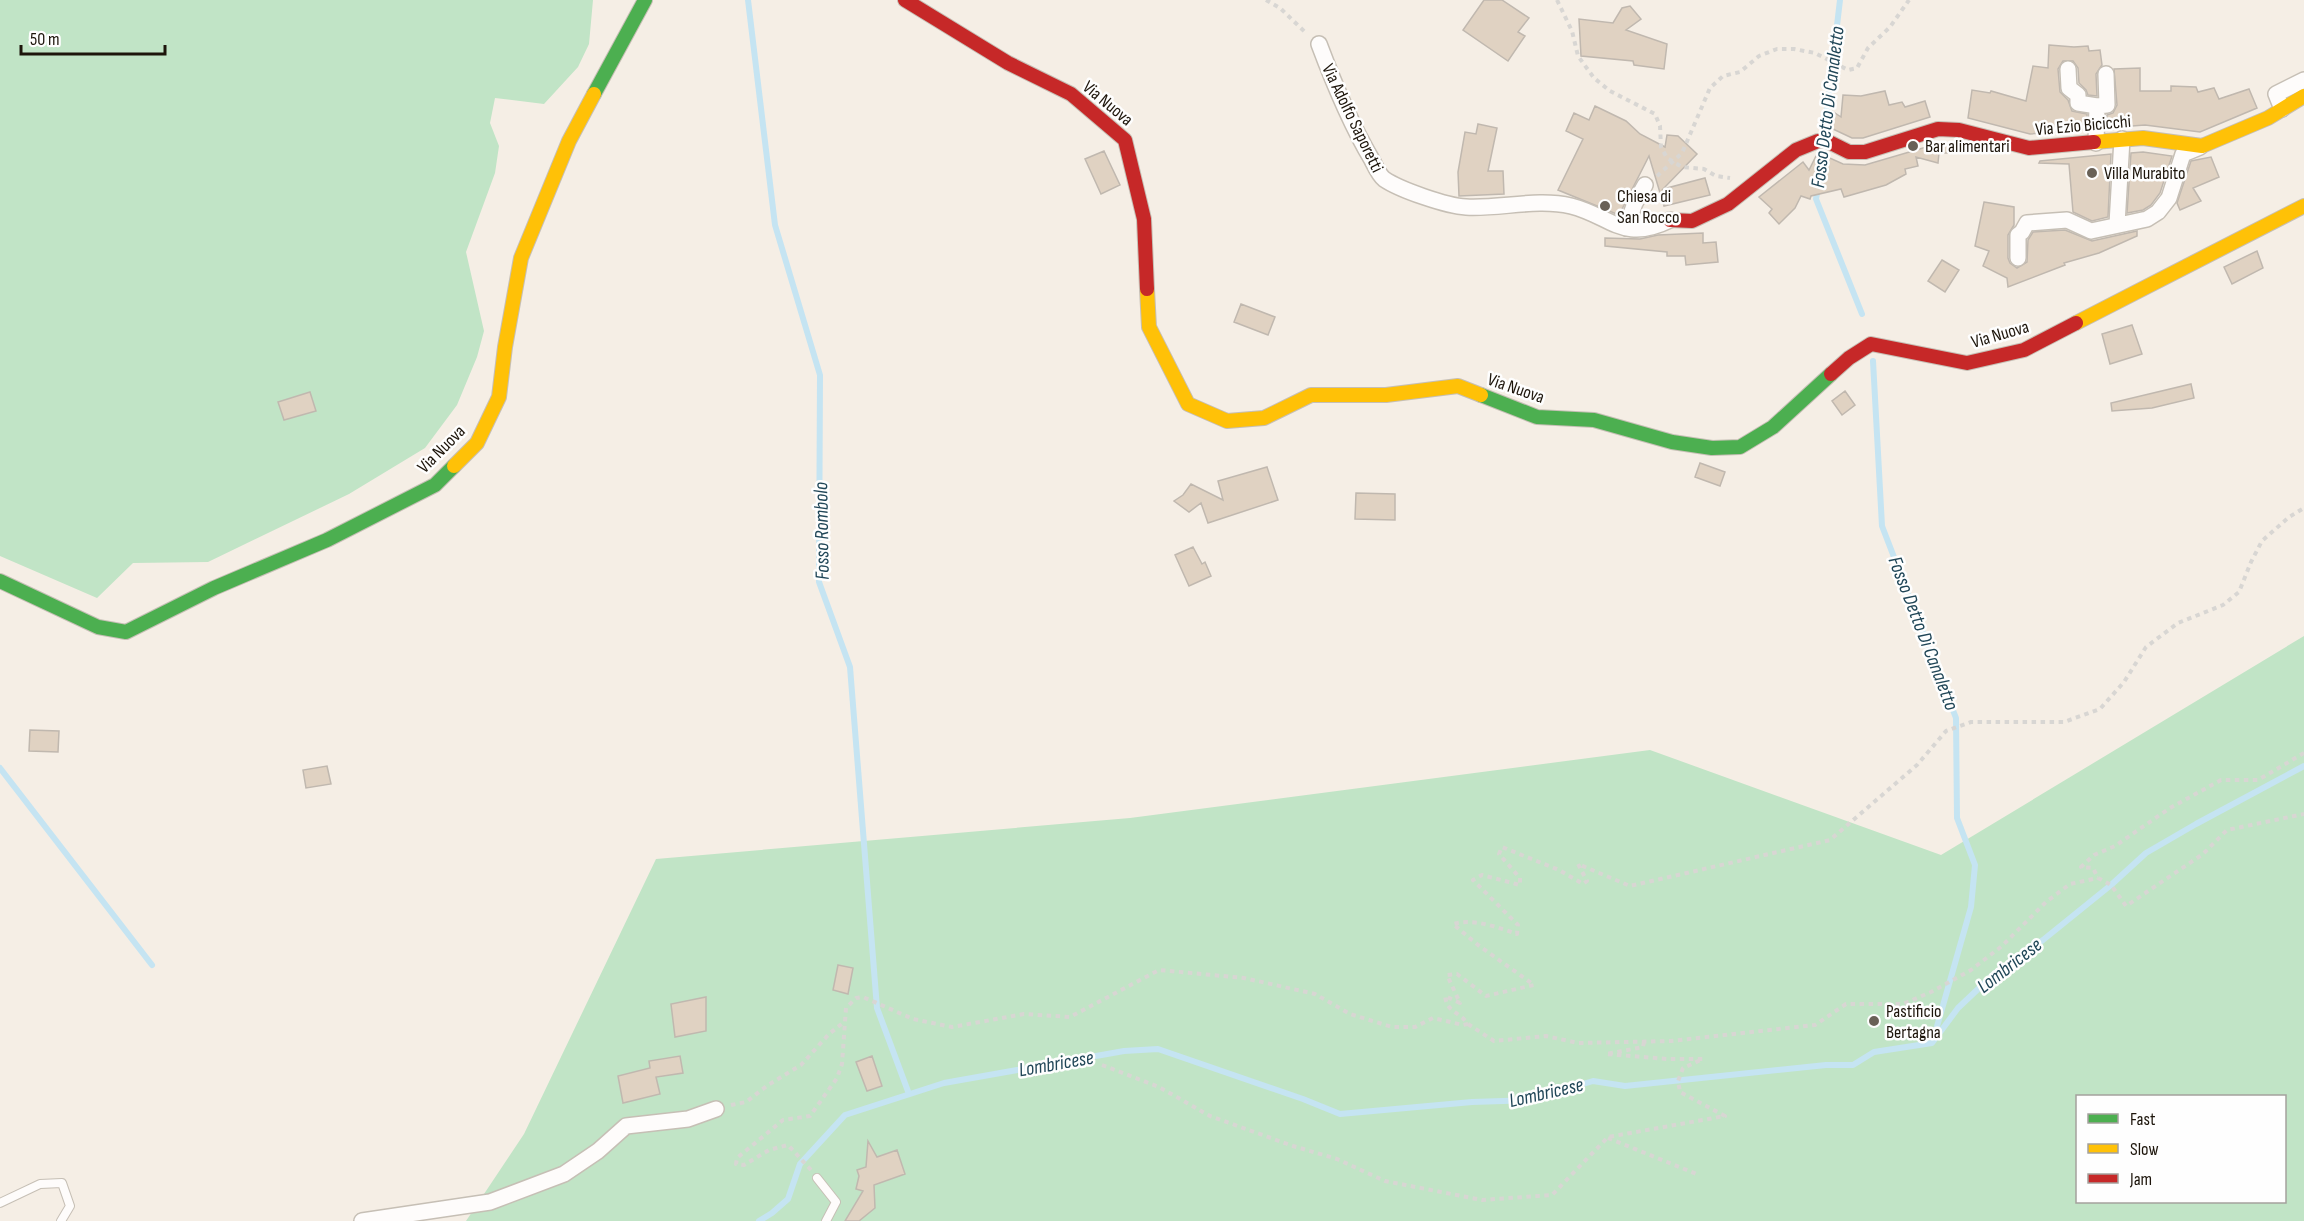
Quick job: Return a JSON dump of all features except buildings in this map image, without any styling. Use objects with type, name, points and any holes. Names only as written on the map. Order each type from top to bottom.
[{"type":"street","name":"Via Nuova","points":[[0,580],[98,627],[126,632],[214,588],[327,540],[435,485],[477,443],[499,397],[521,258],[569,141],[645,0]]},
{"type":"street","name":"Via Nuova","points":[[905,0],[1008,63],[1071,94],[1125,140],[1144,219],[1149,327],[1188,404],[1227,421],[1264,418],[1311,394],[1386,395],[1458,386],[1537,417],[1594,420],[1672,442],[1712,448],[1740,447],[1773,427],[1849,358],[1871,344],[1967,363],[2024,350],[2304,206]]},
{"type":"street","name":"Via Adolfo Saporetti","points":[[1319,44],[1340,100],[1382,178],[1430,198],[1464,207],[1571,206],[1626,228],[1646,228],[1670,220]]},
{"type":"street","points":[[2068,69],[2069,88],[2078,95],[2078,103],[2097,106],[2108,105],[2106,74]]},
{"type":"street","points":[[2282,109],[2276,94],[2304,80]]},
{"type":"street","points":[[2018,258],[2018,235],[2027,223],[2067,220],[2091,231],[2142,220],[2157,212],[2169,198],[2183,154],[2268,118],[2304,96]]},
{"type":"street","points":[[2096,143],[2097,106]]},
{"type":"street","name":"Via Ezio Bicicchi","points":[[1670,220],[1692,221],[1728,204],[1796,150],[1818,141],[1827,141],[1849,152],[1865,152],[1938,129],[1959,130],[2030,148],[2143,138],[2202,146]]},
{"type":"street","points":[[2116,224],[2122,139]]},
{"type":"street","points":[[1626,228],[1635,203],[1645,185]]},
{"type":"street","points":[[362,1221],[490,1202],[564,1174],[598,1151],[626,1126],[688,1119],[716,1109]]},
{"type":"lane","points":[[817,1178],[836,1202],[826,1221]]},
{"type":"lane","points":[[0,1203],[40,1184],[62,1183],[70,1206],[61,1221]]},
{"type":"path","name":"Via Adolfo Saporetti","points":[[1266,0],[1280,8],[1319,44]]},
{"type":"path","points":[[1557,0],[1572,31],[1578,56],[1594,78],[1610,92],[1655,114],[1660,126],[1661,147],[1667,158],[1682,167],[1704,169],[1716,176],[1733,178]]},
{"type":"path","points":[[1674,162],[1692,135],[1710,88],[1723,76],[1740,72],[1760,56],[1777,49],[1815,53],[1848,70],[1857,68],[1868,48],[1890,27],[1909,0]]},
{"type":"path","points":[[2098,878],[2070,884],[2046,902],[2002,946],[1971,970],[1931,992],[1903,1004],[1846,1004],[1815,1024],[1743,1034],[1644,1042],[1578,1043],[1546,1036],[1494,1041],[1468,1024],[1462,1016],[1446,1005],[1444,996],[1460,1003],[1447,975],[1457,974],[1486,996],[1533,986],[1453,924],[1462,921],[1490,925],[1517,934],[1518,925],[1473,879],[1482,874],[1520,885],[1520,878],[1499,854],[1502,847],[1559,870],[1582,884],[1587,881],[1578,864],[1630,886],[1830,840],[1917,765],[1946,731],[1971,722],[2064,722],[2100,709],[2124,682],[2146,647],[2178,623],[2223,605],[2239,592],[2262,541],[2289,517],[2304,508]]},
{"type":"path","points":[[2304,753],[2258,780],[2221,780],[2170,808],[2115,846],[2094,855],[2081,867],[2093,868],[2098,878],[2110,885],[2126,906],[2203,854],[2227,830],[2304,814]]},
{"type":"path","points":[[808,1167],[788,1145],[769,1150],[744,1165],[736,1164],[737,1158],[783,1120],[810,1116],[837,1078],[842,1064],[846,1008],[856,998],[864,997],[913,1019],[952,1027],[1024,1014],[1070,1017],[1159,970],[1244,978],[1315,994],[1350,1014],[1392,1028],[1415,1027],[1433,1018],[1463,1026],[1468,1024]]},
{"type":"path","points":[[716,1109],[746,1102],[768,1085],[801,1065],[829,1034],[844,1022]]},
{"type":"path","points":[[1102,1065],[1159,1087],[1210,1116],[1337,1160],[1385,1181],[1482,1200],[1552,1195],[1608,1137],[1725,1116],[1680,1092],[1678,1081],[1683,1068],[1703,1059],[1667,1059],[1606,1054],[1643,1047],[1644,1042]]},
{"type":"path","points":[[1608,1137],[1699,1175]]},
{"type":"green space","points":[[0,0],[593,0],[589,44],[578,67],[544,104],[495,98],[490,123],[499,146],[495,173],[466,252],[484,331],[477,357],[457,405],[425,448],[349,494],[208,562],[133,563],[97,598],[0,556]]},
{"type":"green space","points":[[2304,636],[2304,1221],[466,1221],[524,1134],[656,859],[1130,818],[1650,750],[1941,855]]},
{"type":"waterway","name":"Fosso Rombolo","points":[[748,0],[775,225],[820,375],[819,582],[850,667],[877,1008],[909,1094]]},
{"type":"waterway","name":"Fosso Detto Di Canaletto","points":[[1824,136],[1840,0]]},
{"type":"waterway","name":"Fosso Detto Di Canaletto","points":[[1818,188],[1816,199],[1862,314]]},
{"type":"waterway","name":"Fosso Detto Di Canaletto","points":[[1873,361],[1882,526],[1956,718],[1957,818],[1975,865],[1971,907],[1934,1037]]},
{"type":"waterway","name":"Lombricese","points":[[759,1221],[788,1199],[800,1164],[845,1115],[944,1083],[1124,1051],[1158,1049],[1340,1114],[1472,1102],[1530,1100],[1593,1081],[1625,1086],[1826,1065],[1853,1065],[1874,1052],[1932,1043],[1958,1008],[1994,974],[2043,940],[2111,885],[2146,853],[2304,766]]},
{"type":"waterway","points":[[0,768],[152,965]]},
{"type":"traffic: fast","points":[[594,94],[645,0]]},
{"type":"traffic: fast","points":[[1481,395],[1537,417],[1594,420],[1672,442],[1712,448],[1740,447],[1773,427],[1831,374]]},
{"type":"traffic: fast","points":[[0,581],[98,627],[126,632],[214,588],[327,540],[435,485],[454,466]]},
{"type":"traffic: slow","points":[[454,466],[477,443],[499,397],[505,347],[521,258],[569,141],[594,94]]},
{"type":"traffic: slow","points":[[2094,142],[2143,138],[2202,146],[2268,118],[2304,96]]},
{"type":"traffic: slow","points":[[2076,323],[2304,206]]},
{"type":"traffic: slow","points":[[1147,289],[1149,327],[1188,404],[1227,421],[1264,418],[1311,395],[1386,395],[1458,386],[1481,395]]},
{"type":"traffic: jam","points":[[905,0],[1008,63],[1071,94],[1125,140],[1144,219],[1147,289]]},
{"type":"traffic: jam","points":[[1670,220],[1692,221],[1728,204],[1796,150],[1818,141],[1827,141],[1849,152],[1865,152],[1938,129],[1959,130],[2029,148],[2094,142]]},
{"type":"traffic: jam","points":[[1831,374],[1849,358],[1871,344],[1967,363],[2024,350],[2076,323]]},
{"type":"place","name":"Bar alimentari","points":[[1913,146]]},
{"type":"place","name":"Villa Murabito","points":[[2092,173]]},
{"type":"place","name":"Chiesa di San Rocco","points":[[1605,206]]},
{"type":"place","name":"Pastificio Bertagna","points":[[1874,1021]]}]
